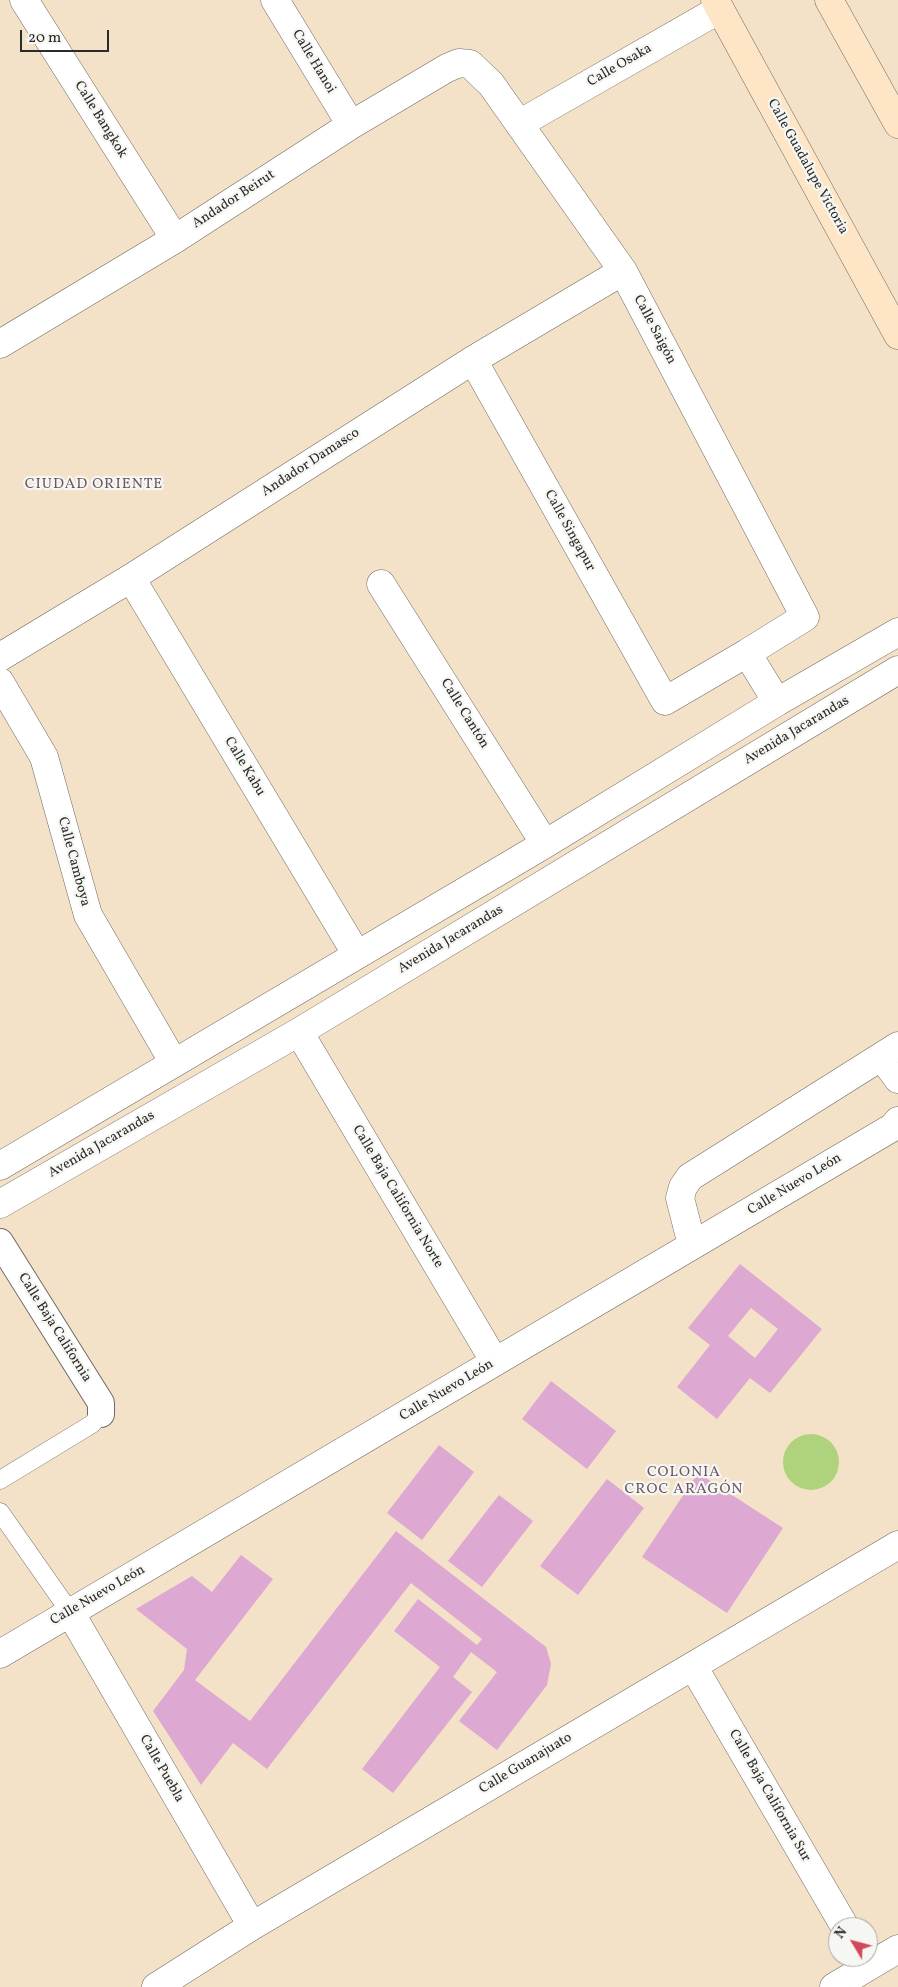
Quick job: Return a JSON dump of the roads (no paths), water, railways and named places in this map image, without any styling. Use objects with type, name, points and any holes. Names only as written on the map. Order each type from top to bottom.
[{"type":"main road","points":[[829,0],[898,124]]},
{"type":"main road","name":"Calle Guadalupe Victoria","points":[[718,4],[898,335]]},
{"type":"street","name":"Calle Bangkok","points":[[24,0],[175,239]]},
{"type":"street","name":"Calle Hanoi","points":[[275,0],[351,125]]},
{"type":"street","name":"Calle Osaka","points":[[519,124],[718,4]]},
{"type":"street","name":"Andador Beirut","points":[[0,344],[175,239],[351,125],[447,68],[459,63],[470,64]]},
{"type":"street","name":"Calle Saigón","points":[[470,64],[491,84],[623,271],[805,616],[748,653]]},
{"type":"street","name":"Andador Damasco","points":[[0,658],[131,578],[473,360],[623,271]]},
{"type":"street","name":"Calle Singapur","points":[[473,360],[665,701],[748,653]]},
{"type":"street","name":"Calle Kabu","points":[[131,578],[357,955]]},
{"type":"street","name":"Calle Cantón","points":[[381,584],[545,844]]},
{"type":"street","points":[[0,1166],[545,844],[777,702],[898,632]]},
{"type":"street","points":[[748,653],[777,702]]},
{"type":"street","name":"Avenida Jacarandas","points":[[2,1198],[299,1032],[898,670]]},
{"type":"street","name":"Calle Camboya","points":[[0,682],[44,757],[88,914],[174,1063]]},
{"type":"street","name":"Calle Baja California Norte","points":[[299,1032],[495,1362]]},
{"type":"street","points":[[692,1245],[680,1198],[683,1187],[690,1177],[893,1061]]},
{"type":"street","name":"Calle Nuevo León","points":[[0,1654],[692,1245],[896,1128]]},
{"type":"street","name":"Calle Baja California","points":[[0,1242],[101,1403],[101,1414]]},
{"type":"street","name":"Calle Guanajuato","points":[[156,1987],[252,1926],[898,1545]]},
{"type":"street","name":"Calle Puebla","points":[[70,1612],[252,1926]]},
{"type":"street","name":"Calle Baja California Sur","points":[[692,1666],[839,1917]]},
{"type":"street","points":[[878,1957],[898,1949]]},
{"type":"street","points":[[834,1987],[860,1967]]},
{"type":"lane","points":[[0,1480],[92,1424],[101,1414]]},
{"type":"lane","points":[[0,1512],[70,1612]]},
{"type":"district","name":"CIUDAD ORIENTE","points":[[94,485]]},
{"type":"district","name":"COLONIA CROC ARAGÓN","points":[[684,1482]]}]
